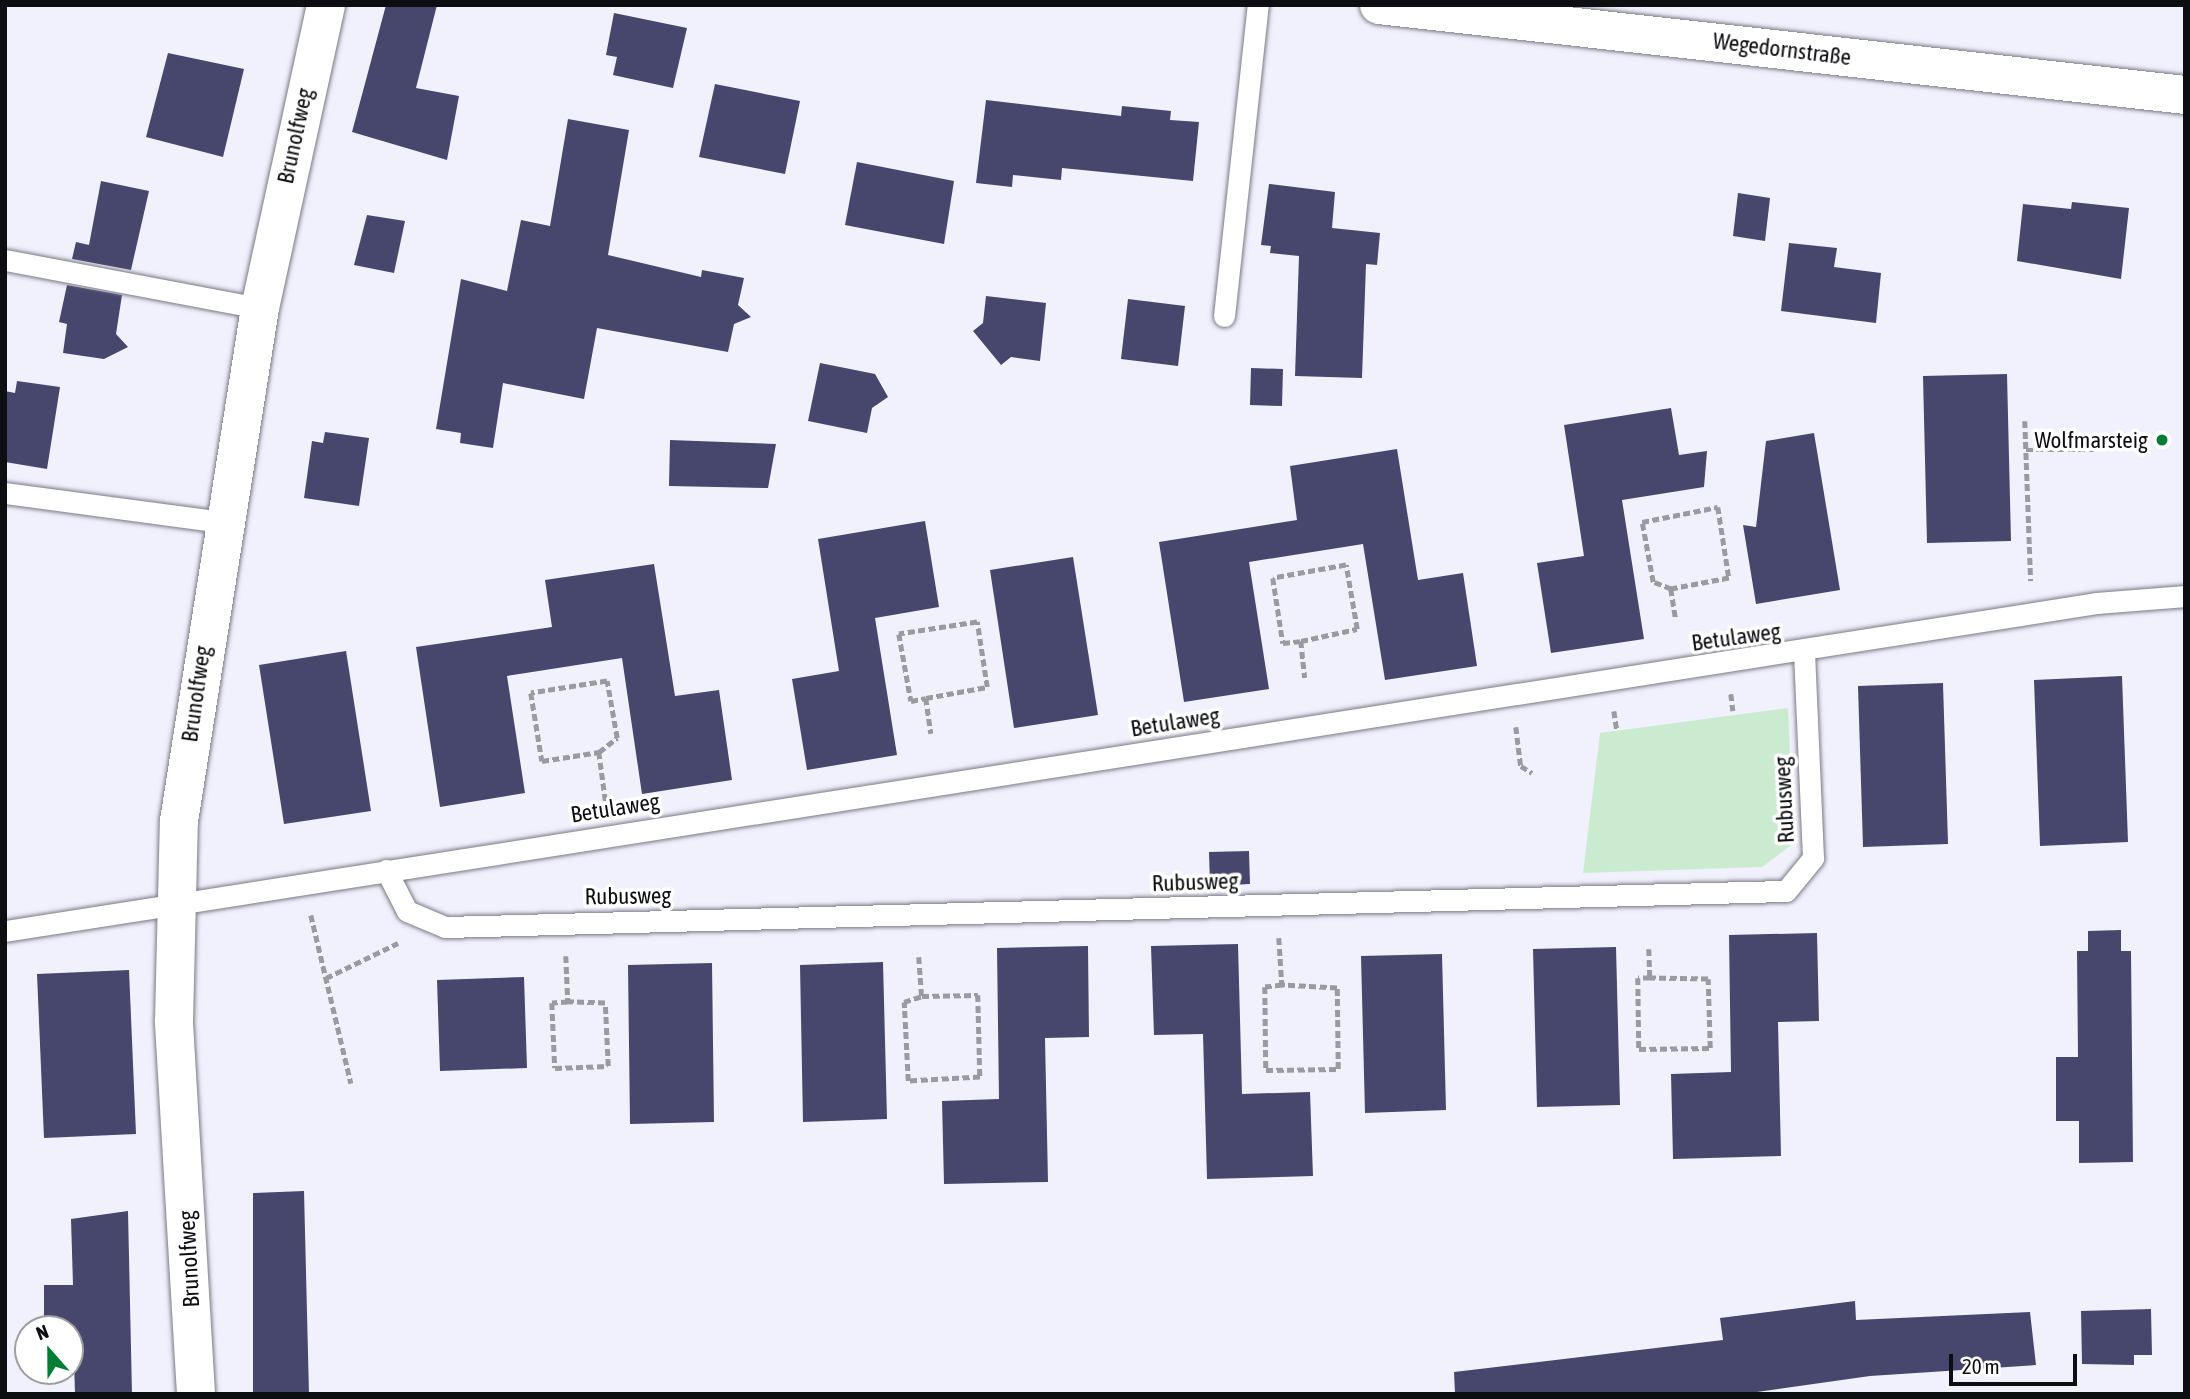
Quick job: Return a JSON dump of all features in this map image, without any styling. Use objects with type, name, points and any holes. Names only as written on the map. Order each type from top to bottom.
[{"type":"street","name":"Brunolfweg","points":[[196,1394],[174,1021],[174,905],[180,808],[223,522],[260,308],[326,5]]},
{"type":"street","name":"Wegedornstraße","points":[[1379,5],[2185,95]]},
{"type":"lane","points":[[1224,316],[1258,5]]},
{"type":"lane","points":[[5,260],[260,308]]},
{"type":"lane","points":[[5,493],[223,522]]},
{"type":"lane","name":"Betulaweg","points":[[5,931],[386,870],[1804,654],[2032,614],[2185,596]]},
{"type":"lane","name":"Rubusweg","points":[[386,870],[407,911],[436,924],[565,924],[1786,891],[1813,858],[1804,654]]},
{"type":"path","points":[[2025,421],[2032,614]]},
{"type":"path","points":[[2026,450],[2094,450]]},
{"type":"path","points":[[1718,507],[1729,578],[1671,589],[1653,582],[1642,522],[1718,507]]},
{"type":"path","points":[[1346,565],[1357,629],[1301,641],[1283,643],[1273,578],[1346,565]]},
{"type":"path","points":[[1671,589],[1676,618]]},
{"type":"path","points":[[977,622],[987,687],[926,698],[911,701],[900,634],[977,622]]},
{"type":"path","points":[[1301,641],[1305,678]]},
{"type":"path","points":[[607,681],[617,738],[599,752],[542,761],[531,693],[607,681]]},
{"type":"path","points":[[926,698],[931,734]]},
{"type":"path","points":[[1512,698],[1521,766],[1532,773]]},
{"type":"path","points":[[599,752],[610,836]]},
{"type":"path","points":[[304,883],[351,1083]]},
{"type":"path","points":[[1277,905],[1282,985]]},
{"type":"path","points":[[327,978],[436,924]]},
{"type":"path","points":[[565,924],[568,1002]]},
{"type":"path","points":[[1649,950],[1650,978]]},
{"type":"path","points":[[919,957],[922,996]]},
{"type":"path","points":[[1638,978],[1650,978],[1708,979],[1710,1048],[1639,1049],[1638,978]]},
{"type":"path","points":[[1282,985],[1337,988],[1338,1069],[1266,1070],[1265,987],[1282,985]]},
{"type":"path","points":[[978,995],[979,1077],[908,1081],[904,1002],[922,996],[978,995]]},
{"type":"path","points":[[568,1002],[605,1003],[608,1066],[555,1068],[552,1003],[568,1002]]},
{"type":"green space","points":[[1788,708],[1794,843],[1762,867],[1583,873],[1600,733]]},
{"type":"building","points":[[386,5],[437,5],[416,88],[459,96],[447,160],[352,132]]},
{"type":"building","points":[[614,13],[687,28],[673,88],[613,75],[617,57],[606,55]]},
{"type":"building","points":[[168,53],[244,69],[223,157],[146,137]]},
{"type":"building","points":[[715,84],[800,101],[785,174],[699,157]]},
{"type":"building","points":[[986,100],[1121,116],[1122,106],[1171,111],[1170,120],[1199,122],[1193,181],[1062,168],[1061,180],[1013,175],[1012,187],[976,183]]},
{"type":"building","points":[[568,119],[629,130],[608,255],[701,277],[702,270],[744,278],[738,305],[751,317],[734,324],[728,352],[597,328],[584,399],[503,383],[493,448],[460,443],[461,433],[436,429],[461,279],[507,291],[521,220],[550,226]]},
{"type":"building","points":[[857,162],[954,181],[944,244],[845,225]]},
{"type":"building","points":[[101,181],[149,191],[131,270],[72,259],[76,242],[89,245]]},
{"type":"building","points":[[1269,184],[1335,192],[1332,228],[1380,233],[1377,265],[1366,264],[1362,378],[1295,376],[1299,256],[1270,253],[1271,246],[1261,245]]},
{"type":"building","points":[[1738,193],[1770,198],[1765,241],[1733,236]]},
{"type":"building","points":[[2072,202],[2129,208],[2121,279],[2017,261],[2023,204],[2071,209]]},
{"type":"building","points":[[367,215],[405,221],[394,273],[354,265]]},
{"type":"building","points":[[1789,243],[1837,248],[1834,267],[1881,273],[1876,323],[1781,311]]},
{"type":"building","points":[[67,285],[122,295],[116,334],[128,347],[104,359],[63,353],[67,324],[59,322]]},
{"type":"building","points":[[986,296],[1046,303],[1040,361],[1011,357],[1001,365],[973,331],[983,323]]},
{"type":"building","points":[[1128,299],[1185,306],[1178,366],[1121,359]]},
{"type":"building","points":[[820,363],[875,374],[888,397],[872,408],[867,433],[808,421]]},
{"type":"building","points":[[1251,368],[1283,369],[1282,406],[1250,405]]},
{"type":"building","points":[[2007,374],[2011,541],[1927,543],[1923,376]]},
{"type":"building","points":[[17,381],[60,387],[47,469],[5,462],[5,391],[15,393]]},
{"type":"building","points":[[1671,408],[1679,455],[1707,451],[1704,487],[1622,500],[1644,639],[1551,653],[1537,563],[1584,556],[1564,425]]},
{"type":"building","points":[[325,432],[369,438],[359,506],[304,498],[312,441],[323,443]]},
{"type":"building","points":[[1814,433],[1840,590],[1756,604],[1743,525],[1756,527],[1766,441]]},
{"type":"building","points":[[670,440],[776,444],[768,488],[669,486]]},
{"type":"building","points":[[1397,449],[1418,580],[1463,573],[1477,666],[1385,680],[1363,544],[1249,562],[1269,689],[1184,702],[1159,542],[1297,520],[1290,466]]},
{"type":"building","points":[[925,521],[939,607],[875,618],[897,755],[807,770],[792,679],[839,671],[818,539]]},
{"type":"building","points":[[1073,557],[1098,715],[1014,728],[990,570]]},
{"type":"building","points":[[654,564],[675,696],[719,690],[732,780],[642,794],[622,658],[507,676],[525,793],[440,807],[416,647],[552,627],[545,580]]},
{"type":"building","points":[[346,651],[371,811],[284,824],[259,665]]},
{"type":"building","points":[[2122,676],[2128,842],[2040,846],[2034,680]]},
{"type":"building","points":[[1943,683],[1948,844],[1863,847],[1858,686]]},
{"type":"building","points":[[1249,851],[1250,884],[1210,886],[1209,852]]},
{"type":"building","points":[[2121,930],[2121,951],[2131,951],[2133,1162],[2079,1163],[2079,1121],[2056,1121],[2056,1057],[2078,1057],[2077,951],[2088,951],[2088,931]]},
{"type":"building","points":[[1817,933],[1819,1021],[1778,1022],[1781,1156],[1673,1159],[1671,1074],[1731,1072],[1729,935]]},
{"type":"building","points":[[1238,944],[1242,1094],[1310,1092],[1313,1176],[1207,1179],[1203,1034],[1154,1035],[1151,946]]},
{"type":"building","points":[[1088,946],[1089,1037],[1045,1038],[1048,1182],[944,1184],[942,1101],[999,1099],[997,948]]},
{"type":"building","points":[[1616,947],[1620,1105],[1537,1107],[1533,949]]},
{"type":"building","points":[[1442,954],[1446,1110],[1365,1113],[1361,956]]},
{"type":"building","points":[[883,962],[887,1119],[803,1122],[800,965]]},
{"type":"building","points":[[712,963],[714,1122],[630,1124],[628,965]]},
{"type":"building","points":[[129,970],[136,1134],[44,1138],[37,974]]},
{"type":"building","points":[[524,977],[527,1068],[440,1071],[437,980]]},
{"type":"building","points":[[304,1191],[309,1394],[253,1394],[253,1193]]},
{"type":"building","points":[[128,1211],[132,1394],[75,1394],[75,1385],[84,1385],[84,1315],[44,1315],[44,1285],[73,1285],[71,1219]]},
{"type":"building","points":[[1855,1301],[1856,1320],[2030,1312],[2036,1365],[1870,1376],[1743,1394],[1455,1394],[1454,1372],[1723,1340],[1720,1318]]},
{"type":"building","points":[[2151,1309],[2152,1355],[2134,1355],[2134,1365],[2082,1364],[2081,1311]]},
{"type":"place","name":"Wolfmarsteig","points":[[2162,440]]}]
